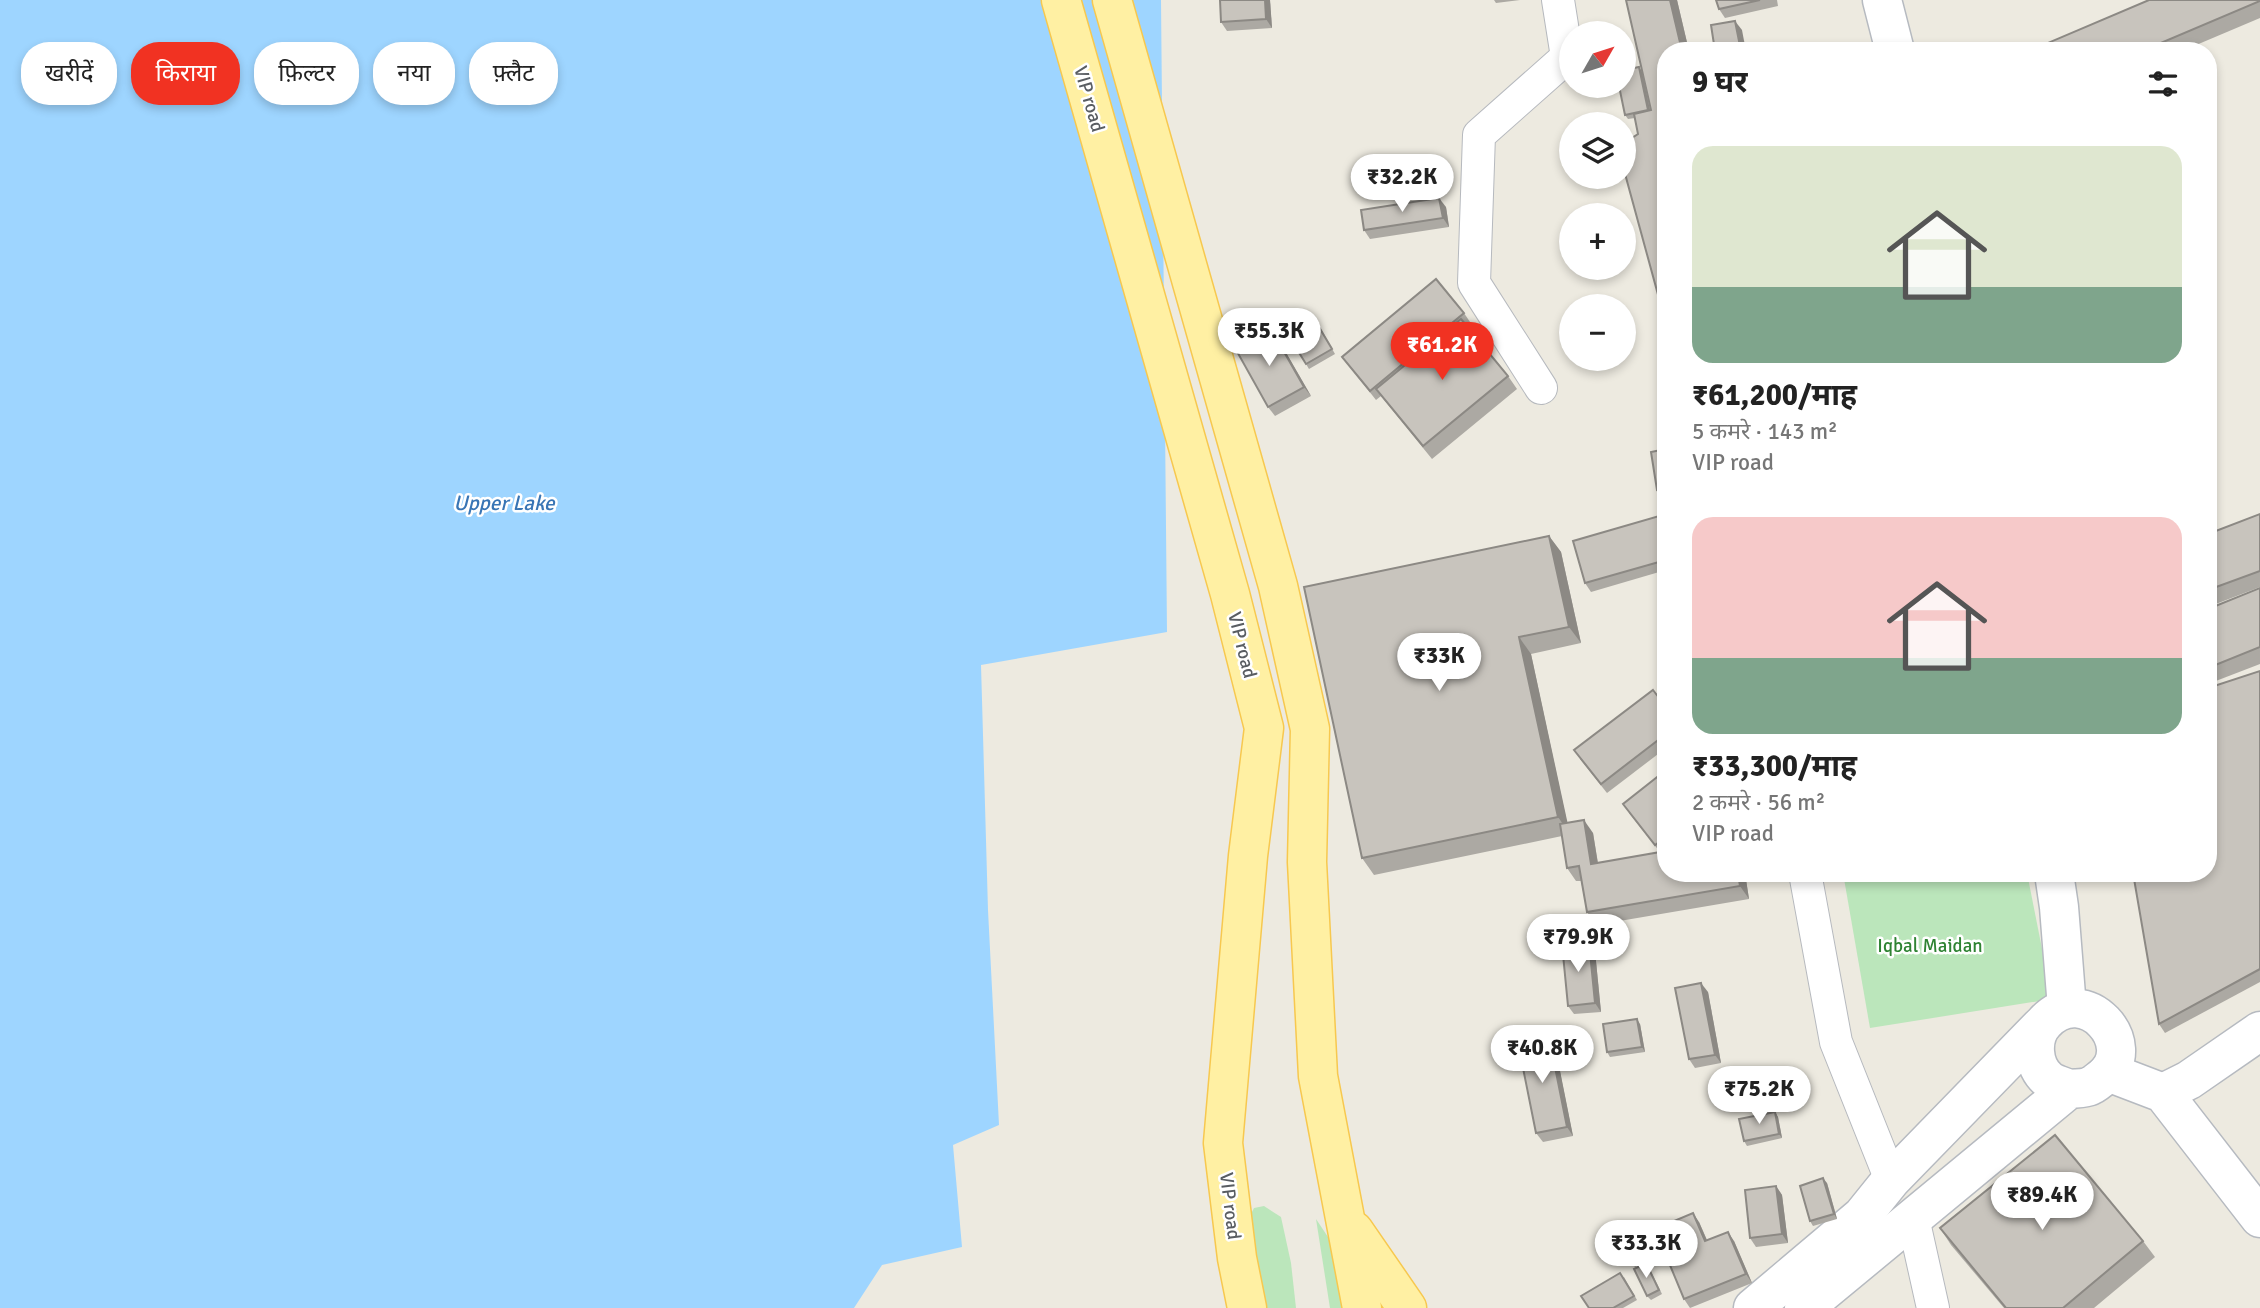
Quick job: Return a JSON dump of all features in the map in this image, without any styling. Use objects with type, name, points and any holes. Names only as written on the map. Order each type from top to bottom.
[{"type":"main road","name":"VIP road","points":[[1061,0],[1230,594],[1264,728],[1248,856],[1223,1143],[1237,1258],[1247,1308]]},
{"type":"main road","points":[[1112,0],[1278,586],[1310,729],[1307,862],[1318,1076],[1362,1308]]},
{"type":"main road","points":[[1882,0],[1893,42]]},
{"type":"main road","points":[[1753,1308],[1862,1216],[1891,1180],[2054,1018],[2083,1009],[2098,1015],[2109,1027],[2115,1042],[2115,1057],[2108,1072],[2091,1086],[2068,1089],[2048,1080],[2036,1061],[2034,1044],[2054,1018],[2059,907],[2055,882]]},
{"type":"main road","points":[[2163,1093],[2189,1080],[2260,1031]]},
{"type":"main road","points":[[2108,1072],[2163,1093],[2260,1217]]},
{"type":"main road","points":[[1804,1308],[2068,1089]]},
{"type":"main road","points":[[1345,1218],[1407,1308]]},
{"type":"street","points":[[1541,388],[1474,283],[1479,135],[1567,57],[1558,0]]},
{"type":"street","points":[[1807,882],[1836,1042],[1891,1180]]},
{"type":"street","points":[[1913,1218],[1933,1308]]},
{"type":"green space","name":"Iqbal Maidan","points":[[1845,882],[2029,882],[2052,999],[1870,1028]]},
{"type":"green space","points":[[1264,1206],[1281,1217],[1291,1263],[1296,1308],[1237,1308],[1244,1227],[1254,1208]]},
{"type":"green space","points":[[1316,1219],[1348,1267],[1379,1308],[1330,1308]]},
{"type":"water","name":"Upper Lake","points":[[0,0],[1161,0],[1167,632],[981,665],[988,910],[999,1125],[953,1145],[962,1247],[882,1265],[854,1308],[0,1308]]},
{"type":"building","points":[[1220,0],[1265,0],[1266,19],[1221,22]]},
{"type":"building","points":[[1626,0],[1670,0],[1680,42],[1657,42],[1657,291],[1636,214],[1636,203],[1633,203],[1629,189],[1636,189],[1636,114],[1651,110],[1636,44],[1636,21],[1631,21]]},
{"type":"building","points":[[1716,0],[1760,0],[1719,9]]},
{"type":"building","points":[[2149,0],[2260,0],[2163,42],[2050,42]]},
{"type":"building","points":[[1735,21],[1739,42],[1714,42],[1711,25]]},
{"type":"building","points":[[1639,67],[1648,110],[1624,112],[1621,98],[1636,98],[1636,68]]},
{"type":"building","points":[[1439,198],[1443,218],[1364,230],[1361,210]]},
{"type":"building","points":[[1436,279],[1464,313],[1370,391],[1342,357]]},
{"type":"building","points":[[1461,319],[1508,376],[1423,446],[1376,389]]},
{"type":"building","points":[[1316,322],[1332,349],[1306,364],[1290,338]]},
{"type":"building","points":[[1271,329],[1304,387],[1268,407],[1235,348]]},
{"type":"building","points":[[1657,451],[1657,490],[1651,452]]},
{"type":"building","points":[[2260,514],[2260,571],[2217,587],[2217,531]]},
{"type":"building","points":[[1657,517],[1657,563],[1585,583],[1573,541]]},
{"type":"building","points":[[1549,536],[1569,627],[1519,637],[1558,817],[1362,858],[1304,587]]},
{"type":"building","points":[[2260,588],[2260,647],[2217,664],[2217,605]]},
{"type":"building","points":[[2260,671],[2260,969],[2159,1024],[2135,882],[2217,882],[2217,685]]},
{"type":"building","points":[[1653,690],[1657,695],[1657,741],[1601,784],[1574,750]]},
{"type":"building","points":[[1657,777],[1657,844],[1655,845],[1623,804]]},
{"type":"building","points":[[1584,820],[1591,864],[1657,853],[1657,882],[1739,882],[1740,886],[1587,912],[1579,866],[1567,868],[1560,824]]},
{"type":"building","points":[[1589,942],[1595,1003],[1568,1006],[1562,944]]},
{"type":"building","points":[[1701,983],[1715,1055],[1689,1059],[1675,988]]},
{"type":"building","points":[[1637,1019],[1642,1047],[1607,1052],[1603,1024]]},
{"type":"building","points":[[1549,1037],[1567,1127],[1536,1133],[1518,1043]]},
{"type":"building","points":[[1775,1112],[1779,1134],[1744,1141],[1739,1119]]},
{"type":"building","points":[[2055,1135],[2143,1241],[2063,1308],[2006,1308],[1940,1228]]},
{"type":"building","points":[[1823,1178],[1834,1214],[1810,1221],[1800,1186]]},
{"type":"building","points":[[1776,1186],[1782,1234],[1750,1238],[1745,1190]]},
{"type":"building","points":[[1693,1213],[1705,1241],[1728,1232],[1746,1274],[1684,1299],[1655,1229]]},
{"type":"building","points":[[1634,1231],[1646,1255],[1632,1262],[1620,1238]]},
{"type":"building","points":[[1646,1263],[1659,1290],[1647,1296],[1634,1269]]},
{"type":"building","points":[[1620,1273],[1634,1296],[1613,1308],[1589,1308],[1581,1296]]}]
